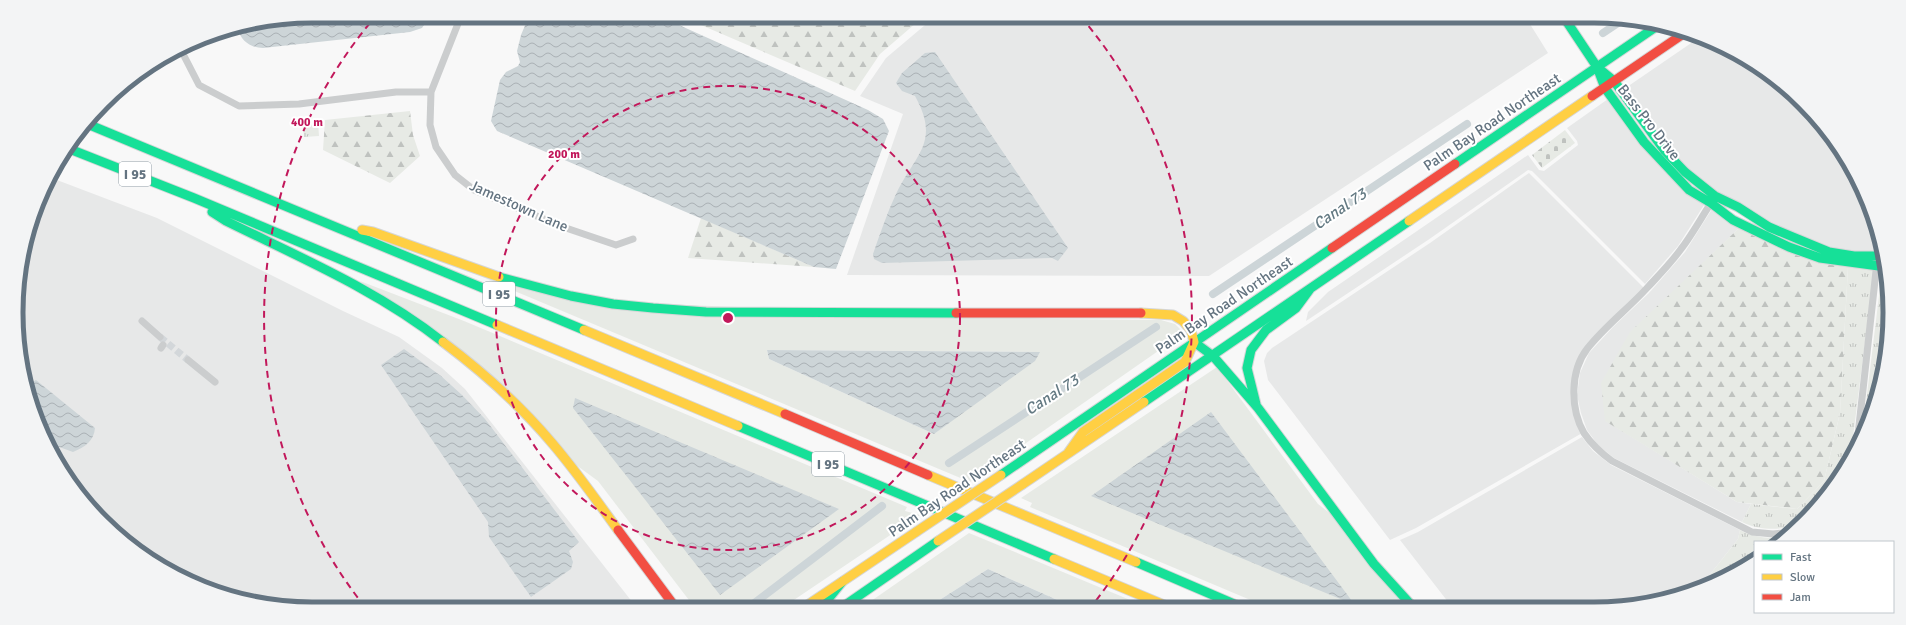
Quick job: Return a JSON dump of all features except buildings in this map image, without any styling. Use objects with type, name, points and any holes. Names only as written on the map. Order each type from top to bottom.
[{"type":"main road","points":[[1568,23],[1597,67]]},
{"type":"main road","name":"Palm Bay Road Northeast","points":[[812,602],[1001,475],[1652,29]]},
{"type":"main road","points":[[850,602],[1213,356],[1680,36]]},
{"type":"main road","name":"Bass Pro Drive","points":[[1597,67],[1614,81],[1665,151],[1686,172],[1715,196],[1738,207],[1769,227],[1829,252],[1854,256],[1877,256]]},
{"type":"main road","name":"Bass Pro Drive","points":[[1597,67],[1605,88],[1644,142],[1667,168],[1690,190],[1711,203],[1733,220],[1789,247],[1820,258],[1879,266]]},
{"type":"main road","name":"I 95","points":[[92,126],[667,364],[1229,602]]},
{"type":"main road","name":"I 95","points":[[73,150],[194,198],[1157,602]]},
{"type":"main road","points":[[194,198],[226,221],[356,285],[398,310],[438,337],[478,369],[547,436],[576,472],[672,602]]},
{"type":"main road","points":[[331,225],[373,232],[486,274],[599,302],[706,312],[1159,313],[1173,315],[1183,321],[1191,330],[1194,342],[1185,362],[1084,432],[1068,453]]},
{"type":"main road","points":[[1258,408],[1247,368],[1250,350],[1266,330],[1296,308],[1310,289]]},
{"type":"main road","points":[[1194,342],[1213,356],[1258,408],[1374,564],[1408,602]]},
{"type":"main road","points":[[826,602],[842,582]]},
{"type":"street","name":"Jamestown Lane","points":[[458,23],[431,92],[430,125],[436,147],[455,175],[474,190],[563,227],[616,245],[633,239]]},
{"type":"street","points":[[183,54],[198,85],[239,106],[299,104],[396,92],[431,92]]},
{"type":"street","points":[[1711,203],[1682,249],[1646,290],[1610,324],[1586,350],[1576,371],[1573,394],[1577,413],[1584,432],[1595,448],[1612,461],[1752,532],[1780,533]]},
{"type":"street","points":[[1859,426],[1881,274]]},
{"type":"street","points":[[142,321],[160,337]]},
{"type":"street","points":[[188,360],[215,382]]},
{"type":"shaded area","points":[[927,23],[1529,23],[1548,53],[1209,276],[847,275],[903,114],[860,96],[886,58]]},
{"type":"shaded area","points":[[1694,41],[1722,53],[1754,72],[1770,83],[1798,108],[1823,136],[1834,152],[1853,184],[1861,202],[1868,219],[1876,252],[1854,252],[1829,247],[1771,224],[1717,192],[1688,169],[1668,149],[1624,89]]},
{"type":"shaded area","points":[[1608,99],[1704,205],[1678,246],[1645,284],[1532,171],[1528,170],[1428,240],[1306,321],[1308,312],[1328,292],[1528,155],[1539,170],[1544,171],[1578,145],[1577,141],[1567,128]]},
{"type":"shaded area","points":[[1529,173],[1646,290],[1586,350],[1573,394],[1584,432],[1416,528],[1390,540],[1268,380],[1264,361],[1267,353],[1272,348],[1430,243]]},
{"type":"shaded area","points":[[56,179],[157,218],[343,311],[399,337],[442,368],[465,389],[632,602],[312,602],[275,600],[219,587],[184,572],[136,542],[95,503],[83,489],[62,457],[53,441],[38,406],[25,350],[23,312],[25,275],[38,219],[53,184]]},
{"type":"shaded area","points":[[1712,209],[1739,228],[1683,283],[1606,421],[1737,502],[1751,504],[1742,522],[1614,458],[1598,445],[1587,430],[1577,395],[1580,373],[1589,353],[1613,327],[1649,293],[1685,252]]},
{"type":"shaded area","points":[[1582,437],[1593,451],[1611,465],[1740,530],[1738,539],[1707,579],[1687,587],[1631,600],[1594,602],[1448,602],[1400,540],[1418,532]]},
{"type":"green space","points":[[696,23],[916,23],[880,54],[855,91]]},
{"type":"green space","points":[[410,111],[413,135],[420,156],[390,183],[323,150],[325,120]]},
{"type":"green space","points":[[318,122],[319,136],[304,137],[303,124]]},
{"type":"green space","points":[[1565,130],[1575,143],[1542,168],[1532,155]]},
{"type":"green space","points":[[701,218],[814,267],[688,258]]},
{"type":"green space","points":[[1739,228],[1819,262],[1848,267],[1840,413],[1824,481],[1797,509],[1737,502],[1605,421],[1601,383],[1630,332]]},
{"type":"green space","points":[[1848,267],[1874,270],[1852,442],[1823,489],[1786,528],[1769,529],[1755,527],[1742,522],[1751,504],[1797,509],[1824,481],[1840,413]]},
{"type":"green space","points":[[1881,278],[1883,309],[1879,336],[1879,360],[1868,406],[1865,414]]},
{"type":"green space","points":[[486,279],[581,301],[1054,319],[1161,320],[1175,324],[1184,333],[970,482]],"holes":[[[767,350],[1039,352],[934,434],[769,359]]]},
{"type":"green space","points":[[360,281],[464,321],[907,507],[905,511],[920,515],[791,602],[690,602],[598,481],[572,462],[530,413]]},
{"type":"green space","points":[[1883,309],[1881,350],[1879,360],[1879,336]]},
{"type":"green space","points":[[1217,367],[1318,504],[1336,518],[1405,602],[1255,602],[1030,507],[1032,503],[1021,498]]},
{"type":"green space","points":[[1740,530],[1752,535],[1775,538],[1771,541],[1754,541],[1754,553],[1722,572],[1707,579],[1738,539]]},
{"type":"green space","points":[[969,533],[1135,602],[1062,602],[988,569],[936,602],[870,602]]},
{"type":"water","points":[[312,23],[425,23],[422,28],[410,32],[263,48],[250,45],[243,40],[239,33],[275,25]]},
{"type":"water","points":[[526,23],[675,23],[868,110],[883,119],[889,131],[836,269],[814,267],[497,131],[491,121],[500,80],[506,72],[518,66],[520,62],[517,51]]},
{"type":"water","points":[[935,52],[1068,248],[1058,261],[1052,258],[882,263],[874,259],[873,254],[896,194],[917,158],[925,137],[926,126],[915,96],[902,91],[896,83],[902,73],[925,53]]},
{"type":"water","points":[[404,349],[441,376],[485,419],[579,542],[569,551],[573,562],[571,569],[531,597],[489,537],[488,522],[381,365]]},
{"type":"water","points":[[767,350],[1040,352],[1035,361],[934,434],[769,359]]},
{"type":"water","points":[[36,380],[95,428],[93,437],[85,446],[73,452],[56,446],[38,406],[32,382]]},
{"type":"water","points":[[575,398],[839,509],[720,595],[573,408]]},
{"type":"water","points":[[1211,412],[1353,602],[1348,602],[1091,496]]},
{"type":"water","points":[[988,569],[1062,602],[936,602]]},
{"type":"waterway","name":"Canal 73","points":[[1603,33],[1616,24]]},
{"type":"waterway","name":"Canal 73","points":[[1213,294],[1467,124]]},
{"type":"waterway","name":"Canal 73","points":[[949,463],[1156,327]]},
{"type":"waterway","name":"Canal 73","points":[[756,602],[882,506]]},
{"type":"tunnel","points":[[160,337],[188,360]]},
{"type":"traffic: fast","points":[[1568,23],[1597,67],[1614,81],[1665,151],[1685,172],[1715,196],[1738,207],[1769,227],[1829,252],[1854,256],[1877,256]]},
{"type":"traffic: fast","points":[[1455,164],[1652,29]]},
{"type":"traffic: fast","points":[[1597,67],[1605,88],[1644,142],[1689,190],[1711,203],[1733,220],[1789,247],[1820,258],[1879,266]]},
{"type":"traffic: fast","points":[[92,126],[584,330]]},
{"type":"traffic: fast","points":[[73,150],[194,198],[497,325]]},
{"type":"traffic: fast","points":[[212,212],[226,221],[338,276],[392,306],[443,342]]},
{"type":"traffic: fast","points":[[1144,402],[1409,221]]},
{"type":"traffic: fast","points":[[1001,475],[1332,248]]},
{"type":"traffic: fast","points":[[499,277],[571,296],[613,304],[653,308],[706,312],[956,313]]},
{"type":"traffic: fast","points":[[1256,404],[1247,368],[1251,350],[1266,330],[1296,308],[1310,289]]},
{"type":"traffic: fast","points":[[1194,342],[1213,356],[1258,408],[1374,564],[1408,602]]},
{"type":"traffic: fast","points":[[738,426],[1054,559]]},
{"type":"traffic: fast","points":[[850,602],[938,541]]},
{"type":"traffic: fast","points":[[1136,562],[1229,602]]},
{"type":"traffic: fast","points":[[826,602],[842,582]]},
{"type":"traffic: slow","points":[[1409,221],[1592,96]]},
{"type":"traffic: slow","points":[[362,230],[373,232],[499,277]]},
{"type":"traffic: slow","points":[[1068,453],[1083,432],[1185,362],[1194,342],[1191,330],[1183,321],[1173,315],[1141,313]]},
{"type":"traffic: slow","points":[[497,325],[738,426]]},
{"type":"traffic: slow","points":[[584,330],[785,414]]},
{"type":"traffic: slow","points":[[443,342],[472,365],[527,415],[578,475],[618,530]]},
{"type":"traffic: slow","points":[[1023,484],[1144,402]]},
{"type":"traffic: slow","points":[[928,475],[1136,562]]},
{"type":"traffic: slow","points":[[916,532],[1001,475]]},
{"type":"traffic: slow","points":[[938,541],[1023,484]]},
{"type":"traffic: slow","points":[[812,602],[916,532]]},
{"type":"traffic: slow","points":[[1054,559],[1157,602]]},
{"type":"traffic: jam","points":[[1592,96],[1680,36]]},
{"type":"traffic: jam","points":[[1332,248],[1455,164]]},
{"type":"traffic: jam","points":[[956,313],[1141,313]]},
{"type":"traffic: jam","points":[[785,414],[928,475]]},
{"type":"traffic: jam","points":[[618,530],[672,602]]}]
